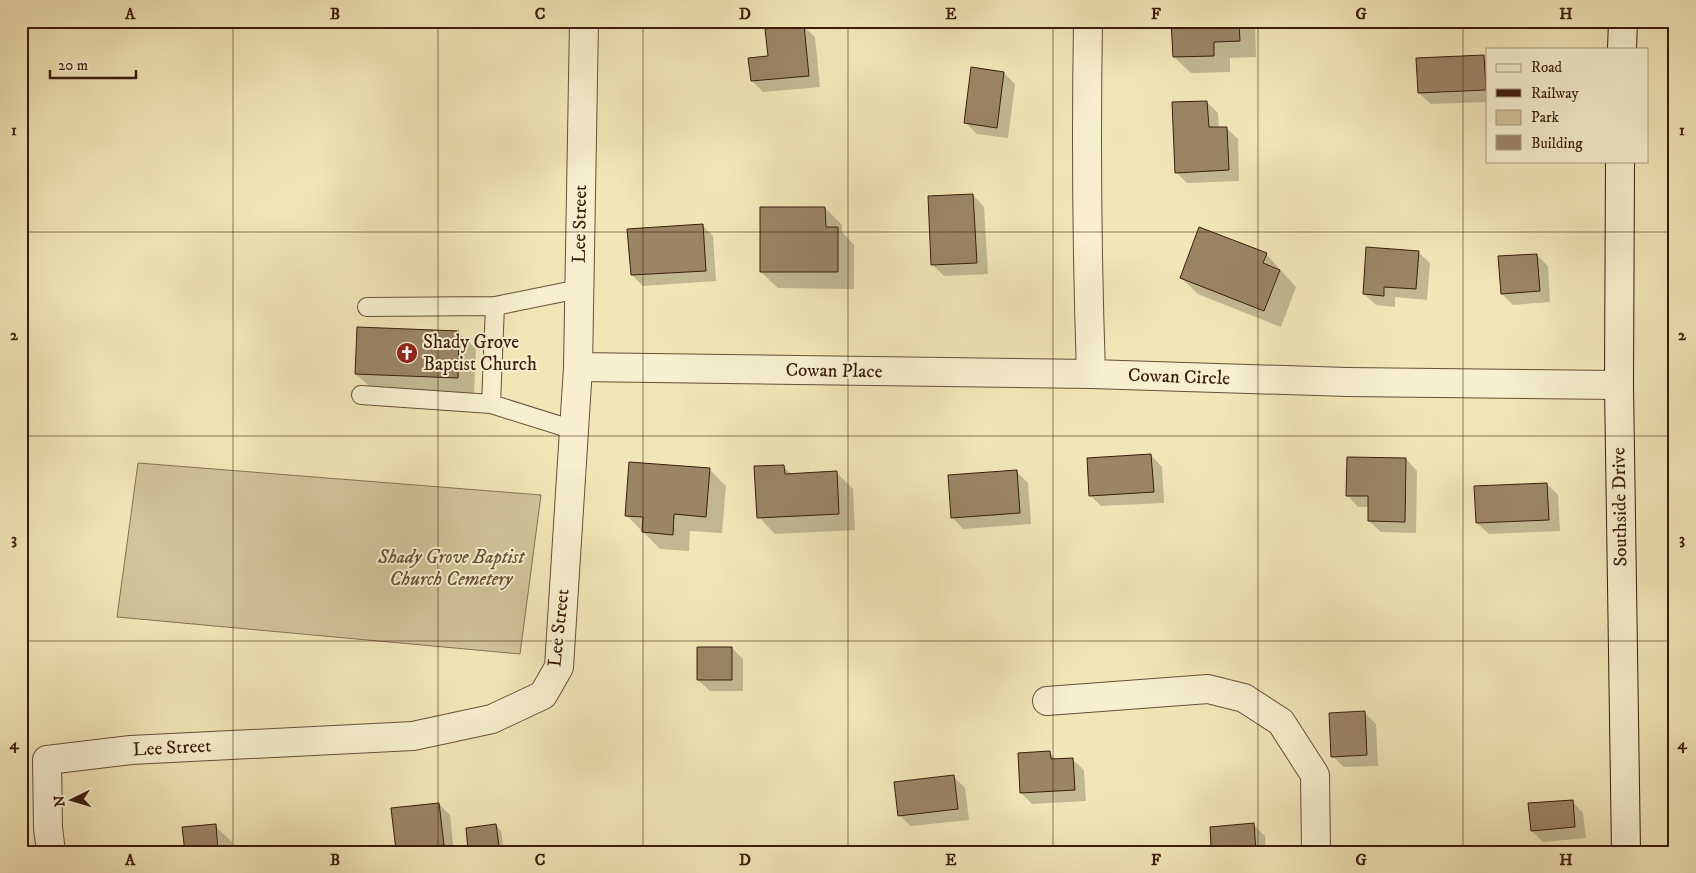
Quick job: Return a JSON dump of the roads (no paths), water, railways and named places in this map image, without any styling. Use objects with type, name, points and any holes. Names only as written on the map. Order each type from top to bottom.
[{"type":"street","name":"Lee Street","points":[[51,852],[48,828],[47,760],[131,750],[412,736],[492,719],[543,695],[559,667],[578,367],[584,21]]},
{"type":"street","points":[[1088,21],[1086,244],[1091,374]]},
{"type":"street","points":[[1622,48],[1623,21]]},
{"type":"street","name":"Southside Drive","points":[[1620,162],[1619,385],[1626,852]]},
{"type":"street","name":"Cowan Place","points":[[578,367],[1091,374]]},
{"type":"street","name":"Cowan Circle","points":[[1091,374],[1347,382],[1619,385]]},
{"type":"street","points":[[1047,701],[1208,689],[1244,698],[1281,722],[1315,775],[1316,852]]},
{"type":"lane","points":[[367,307],[495,306],[579,289]]},
{"type":"lane","points":[[491,404],[495,306]]},
{"type":"lane","points":[[361,395],[491,404],[574,430]]},
{"type":"railway","points":[[1672,21],[1671,116],[1675,346]]},
{"type":"place","name":"Shady Grove Baptist Church","points":[[407,353]]},
{"type":"park label","name":"Shady Grove Baptist Church Cemetery","points":[[451,568]]}]
